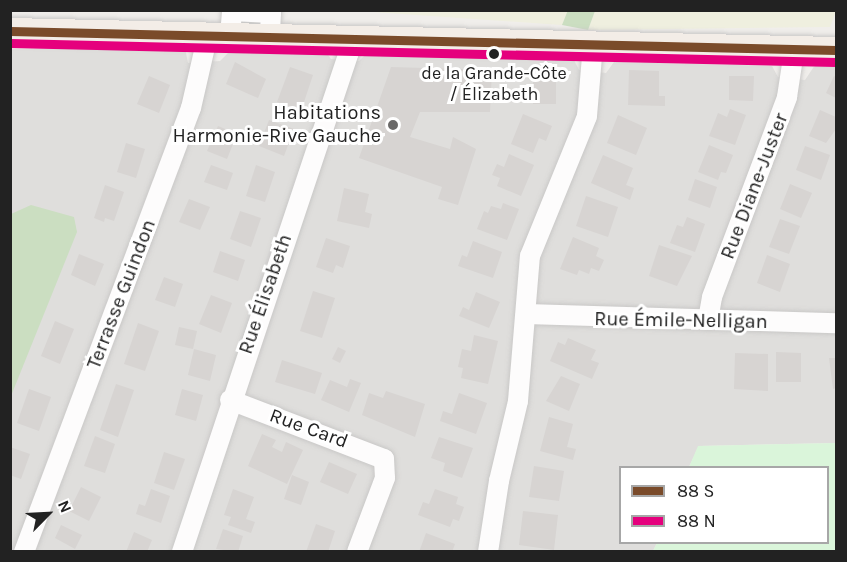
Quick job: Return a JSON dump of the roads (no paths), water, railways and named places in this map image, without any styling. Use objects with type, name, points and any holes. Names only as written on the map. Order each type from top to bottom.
[{"type":"main road","points":[[10,31],[225,23],[271,19],[350,37],[837,51]]},
{"type":"street","name":"Terrasse Guindon","points":[[24,552],[225,23]]},
{"type":"street","name":"Rue Élisabeth","points":[[182,552],[230,400],[349,52],[350,37]]},
{"type":"street","points":[[488,552],[500,475],[518,401],[530,256],[589,107],[593,44]]},
{"type":"street","name":"Rue Diane-Juster","points":[[708,320],[712,297],[787,97],[794,51]]},
{"type":"street","name":"Rue Émile-Nelligan","points":[[526,314],[837,323]]},
{"type":"street","name":"Rue Card","points":[[230,400],[369,450],[385,461],[385,478],[357,552]]},
{"type":"place","name":"de la Grande-Côte / Élizabeth","points":[[494,54]]},
{"type":"place","name":"Habitations Harmonie-Rive Gauche","points":[[393,125]]}]
